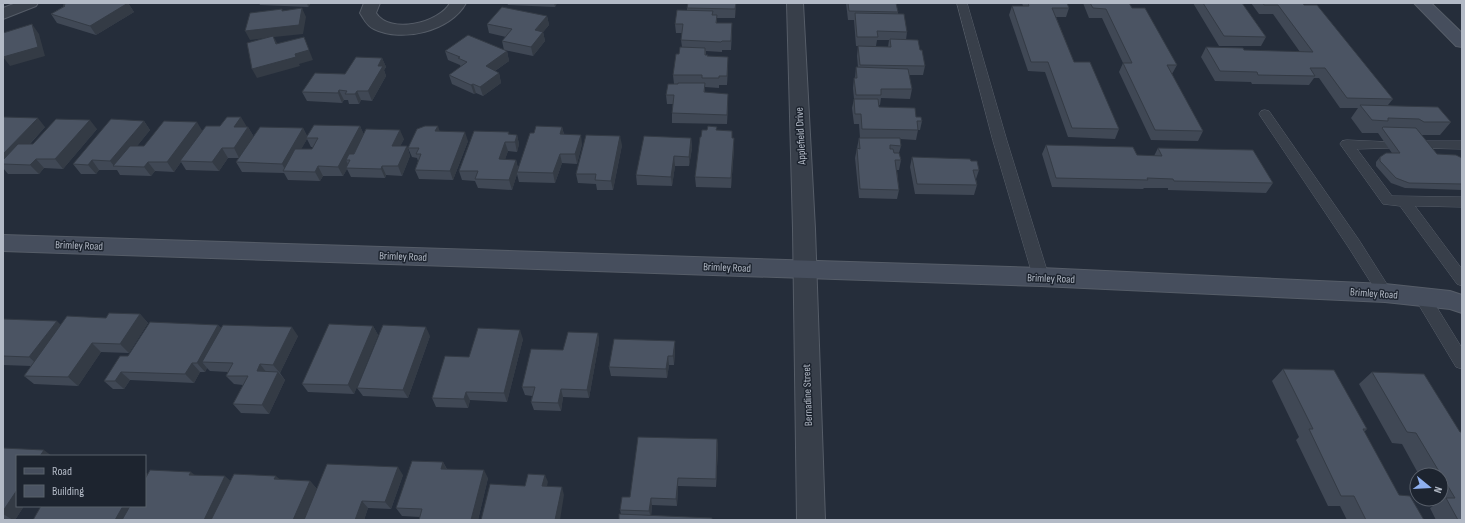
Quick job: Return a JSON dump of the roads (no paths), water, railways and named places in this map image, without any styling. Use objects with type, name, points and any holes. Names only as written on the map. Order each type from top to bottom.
[{"type":"main road","points":[[1422,3],[1462,42]]},
{"type":"main road","name":"Brimley Road","points":[[3,242],[1041,277],[1385,293],[1458,300]]},
{"type":"street","points":[[3,14],[30,3]]},
{"type":"street","points":[[372,3],[368,13],[373,22],[386,28],[403,30],[423,28],[440,21],[453,12],[458,3]]},
{"type":"street","name":"Applefield Drive","points":[[795,3],[804,229],[804,270]]},
{"type":"street","name":"Bernadine Street","points":[[804,270],[811,520]]},
{"type":"lane","points":[[962,3],[1002,148],[1041,277]]},
{"type":"lane","points":[[1265,114],[1354,244],[1385,293]]},
{"type":"lane","points":[[1386,145],[1347,144],[1388,201],[1462,202]]},
{"type":"lane","points":[[1421,145],[1462,145]]},
{"type":"lane","points":[[1438,189],[1448,202]]},
{"type":"lane","points":[[1404,201],[1462,280]]},
{"type":"lane","points":[[1422,297],[1462,362]]}]
